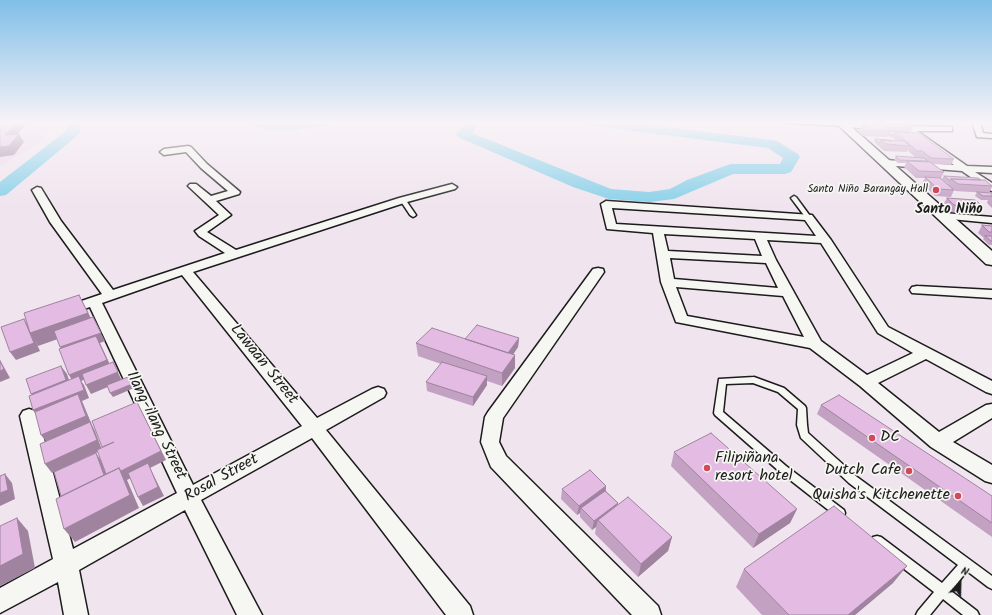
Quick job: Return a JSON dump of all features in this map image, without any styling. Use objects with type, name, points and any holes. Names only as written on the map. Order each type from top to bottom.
[{"type":"main road","points":[[872,151],[992,260]]},
{"type":"street","points":[[164,152],[174,151]]},
{"type":"street","points":[[190,151],[204,166],[235,192],[209,200]]},
{"type":"street","points":[[939,151],[992,188]]},
{"type":"street","points":[[886,163],[992,170]]},
{"type":"street","points":[[193,186],[226,215],[201,231],[203,234],[234,254]]},
{"type":"street","points":[[51,316],[234,254],[403,200],[452,187]]},
{"type":"street","name":"Ilang-ilang Street","points":[[37,190],[102,298],[189,497],[250,615]]},
{"type":"street","points":[[825,240],[611,227],[606,204],[808,217],[825,240],[883,330],[992,388]]},
{"type":"street","points":[[944,216],[992,220]]},
{"type":"street","points":[[658,230],[668,282],[681,319],[815,344],[866,382],[938,442],[992,475]]},
{"type":"street","points":[[759,235],[770,260],[815,344]]},
{"type":"street","points":[[662,254],[770,260]]},
{"type":"street","name":"Lawaan Street","points":[[185,270],[314,428],[461,615]]},
{"type":"street","points":[[598,272],[494,417],[490,442],[498,461],[649,615]]},
{"type":"street","points":[[668,282],[789,293]]},
{"type":"street","points":[[917,290],[992,294]]},
{"type":"street","points":[[866,382],[926,353]]},
{"type":"street","name":"Rosal Street","points":[[0,601],[378,393]]},
{"type":"street","points":[[938,442],[992,410]]},
{"type":"street","points":[[29,416],[66,565],[76,615]]},
{"type":"lane","points":[[794,198],[808,217]]},
{"type":"lane","points":[[403,200],[413,215]]},
{"type":"lane","points":[[850,521],[783,469],[718,413],[722,381],[754,380],[781,390],[802,408],[802,425],[804,435],[853,480],[992,583]]},
{"type":"lane","points":[[868,535],[973,615]]},
{"type":"lane","points":[[922,615],[966,564]]},
{"type":"shaded area","points":[[0,151],[26,151],[0,166]]},
{"type":"building","points":[[917,151],[943,151],[954,159],[931,158],[922,151]]},
{"type":"building","points":[[896,156],[924,158],[928,161],[899,160]]},
{"type":"building","points":[[907,161],[930,162],[944,172],[919,171]]},
{"type":"building","points":[[944,176],[978,178],[981,180],[951,179],[950,181]]},
{"type":"building","points":[[925,177],[940,178],[954,190],[938,189]]},
{"type":"building","points":[[951,179],[985,180],[992,186],[958,184]]},
{"type":"building","points":[[977,192],[992,193],[992,196],[983,196]]},
{"type":"building","points":[[947,198],[975,200],[984,207],[954,205]]},
{"type":"building","points":[[982,225],[992,226],[992,232],[989,232]]},
{"type":"building","points":[[985,236],[992,236],[992,241],[991,241]]},
{"type":"building","points":[[79,295],[88,313],[30,333],[24,313]]},
{"type":"building","points":[[93,317],[101,333],[60,347],[54,331]]},
{"type":"building","points":[[24,319],[34,343],[10,352],[1,327]]},
{"type":"building","points":[[477,325],[519,338],[508,353],[465,339]]},
{"type":"building","points":[[432,328],[515,355],[502,373],[416,343]]},
{"type":"building","points":[[96,336],[107,360],[69,375],[59,349]]},
{"type":"building","points":[[0,361],[4,369],[0,371]]},
{"type":"building","points":[[113,362],[118,372],[86,385],[82,374]]},
{"type":"building","points":[[442,362],[487,376],[473,397],[426,382]]},
{"type":"building","points":[[61,366],[66,380],[31,394],[26,379]]},
{"type":"building","points":[[79,376],[84,390],[33,410],[29,396]]},
{"type":"building","points":[[128,377],[132,384],[110,393],[107,385]]},
{"type":"building","points":[[78,394],[86,416],[41,435],[35,412]]},
{"type":"building","points":[[839,395],[992,496],[992,523],[821,405]]},
{"type":"building","points":[[137,402],[161,451],[121,471],[119,468],[106,474],[97,450],[114,442],[102,447],[92,421]]},
{"type":"building","points":[[90,422],[97,440],[45,464],[40,444]]},
{"type":"building","points":[[711,433],[797,509],[759,534],[674,452]]},
{"type":"building","points":[[96,453],[104,475],[61,496],[54,472]]},
{"type":"building","points":[[148,463],[158,487],[138,497],[128,473]]},
{"type":"building","points":[[119,468],[130,495],[64,529],[56,499]]},
{"type":"building","points":[[590,470],[606,486],[579,506],[562,489]]},
{"type":"building","points":[[5,474],[8,490],[0,493],[0,476]]},
{"type":"building","points":[[605,491],[618,503],[594,521],[581,508]]},
{"type":"building","points":[[628,497],[672,537],[641,564],[598,520]]},
{"type":"building","points":[[834,506],[907,566],[848,615],[789,615],[744,569]]},
{"type":"building","points":[[17,518],[23,554],[0,566],[0,526]]},
{"type":"waterway","points":[[0,191],[50,151]]},
{"type":"waterway","points":[[503,151],[609,194],[649,197],[674,194],[693,184],[731,169],[785,169],[792,157],[782,151]]},
{"type":"place","name":"Santo Niño Barangay Hall","points":[[936,190]]},
{"type":"place","name":"DC","points":[[872,438]]},
{"type":"place","name":"Filipiñana resort hotel","points":[[707,468]]},
{"type":"place","name":"Dutch Cafe","points":[[909,471]]},
{"type":"place","name":"Quisha's Kitchenette","points":[[958,496]]},
{"type":"district","name":"Santo Niño","points":[[949,211]]}]
